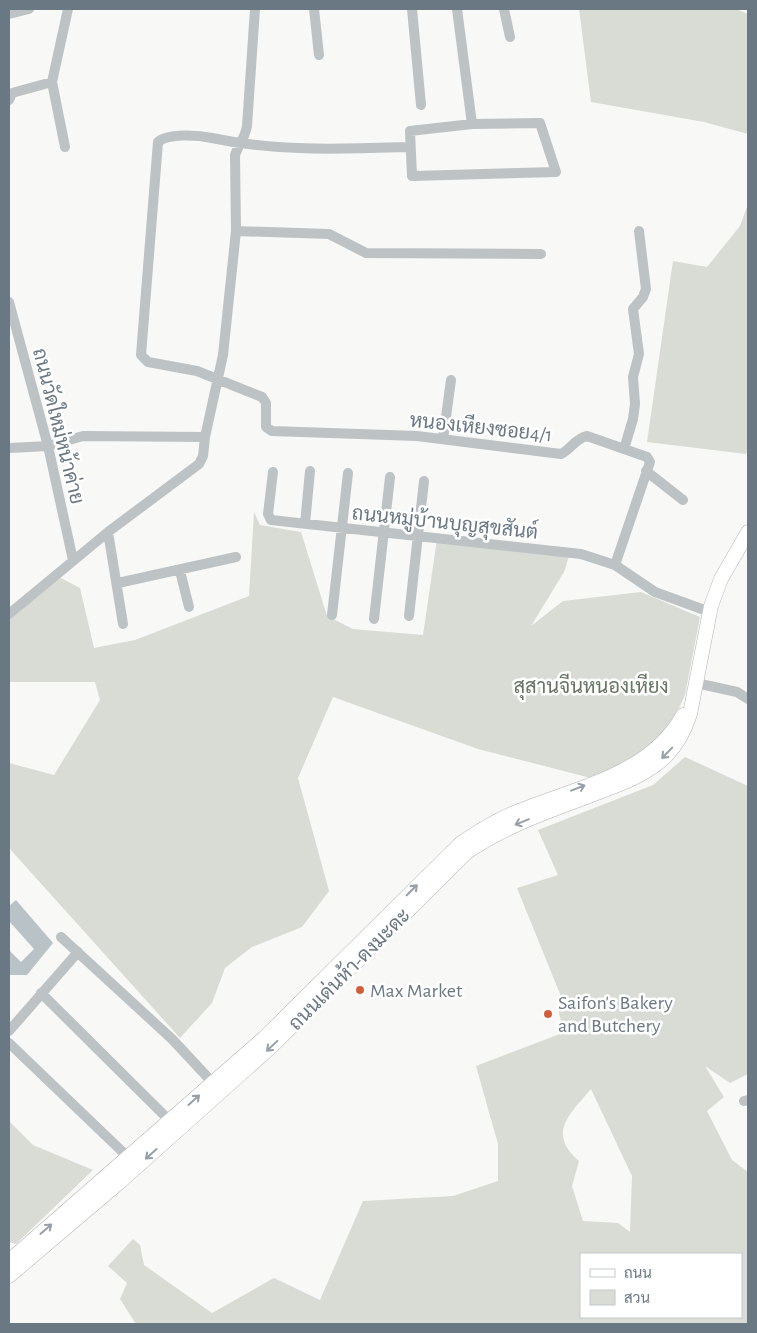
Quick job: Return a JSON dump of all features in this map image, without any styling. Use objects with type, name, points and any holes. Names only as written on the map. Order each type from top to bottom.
[{"type":"main road","name":"ถนนเด่นห้า-ดงมะดะ","points":[[9,1261],[129,1158],[272,1046],[467,852],[486,839],[517,824],[664,757],[677,743],[690,714],[710,612],[721,578],[748,532]]},
{"type":"main road","name":"ถนนเด่นห้า-ดงมะดะ","points":[[9,1276],[179,1119],[213,1083],[264,1038],[460,844],[480,830],[513,814],[630,773]]},
{"type":"street","points":[[9,14],[29,9]]},
{"type":"street","points":[[65,147],[52,82],[68,9]]},
{"type":"street","points":[[9,614],[108,532],[199,464],[204,456],[205,437],[223,355],[236,231],[235,155],[239,144],[245,138],[247,126],[255,9]]},
{"type":"street","points":[[314,9],[319,55]]},
{"type":"street","points":[[412,9],[421,105]]},
{"type":"street","points":[[457,9],[472,124]]},
{"type":"street","points":[[504,9],[510,38]]},
{"type":"street","points":[[10,96],[52,82]]},
{"type":"street","points":[[540,123],[556,172],[412,176],[410,131],[472,124],[540,123]]},
{"type":"street","points":[[218,380],[197,371],[148,362],[141,355],[158,142],[164,137],[196,134],[239,144],[284,149],[410,147]]},
{"type":"street","points":[[236,231],[328,234],[366,253],[541,254]]},
{"type":"street","points":[[624,449],[633,419],[635,404],[633,377],[639,354],[633,309],[644,297],[646,290],[639,231]]},
{"type":"street","name":"ถนนวัดใหม่หน้าค่าย","points":[[9,302],[48,446],[73,560]]},
{"type":"street","name":"หนองเหียงซอย4/1","points":[[218,380],[262,397],[266,403],[266,427],[272,431],[417,436],[561,454],[568,450],[580,437],[587,436],[647,457],[650,462],[646,471]]},
{"type":"street","points":[[443,439],[451,380]]},
{"type":"street","points":[[9,448],[48,446],[83,436],[205,437]]},
{"type":"street","points":[[305,524],[310,471]]},
{"type":"street","points":[[615,565],[646,471],[683,500]]},
{"type":"street","name":"ถนนหมู่บ้านบุญสุขสันต์","points":[[273,472],[268,514],[271,520],[581,554],[615,565],[655,592],[710,612]]},
{"type":"street","points":[[332,615],[348,473]]},
{"type":"street","points":[[374,619],[390,477]]},
{"type":"street","points":[[409,616],[424,480]]},
{"type":"street","points":[[108,532],[118,583],[123,624]]},
{"type":"street","points":[[118,583],[180,571],[236,557]]},
{"type":"street","points":[[180,571],[189,607]]},
{"type":"street","points":[[695,689],[737,692],[748,699]]},
{"type":"street","points":[[61,937],[172,1039],[213,1083]]},
{"type":"street","points":[[9,1031],[78,952]]},
{"type":"street","points":[[41,993],[179,1119]]},
{"type":"street","points":[[9,1043],[129,1158]]},
{"type":"green space","points":[[579,9],[736,9],[748,14],[748,134],[704,122],[591,102]]},
{"type":"green space","points":[[748,204],[748,450],[746,454],[647,442],[673,261],[707,267],[740,226]]},
{"type":"green space","name":"สุสานจีนหนองเหียง","points":[[254,512],[260,525],[301,532],[327,616],[353,629],[423,635],[437,539],[570,553],[564,572],[531,626],[563,601],[641,592],[700,617],[685,695],[673,721],[657,741],[633,761],[591,778],[478,749],[333,697],[298,778],[329,891],[302,927],[252,947],[225,968],[212,1003],[180,1038],[9,848],[9,763],[54,775],[100,700],[95,682],[9,682],[9,614],[55,575],[80,588],[94,648],[135,640],[249,596]]},
{"type":"green space","points":[[685,757],[748,786],[748,1074],[730,1083],[705,1066],[724,1097],[707,1111],[732,1160],[748,1172],[748,1324],[136,1324],[120,1299],[127,1283],[108,1266],[133,1239],[140,1245],[144,1265],[212,1313],[274,1278],[320,1300],[363,1201],[453,1196],[498,1181],[498,1144],[476,1066],[565,1032],[559,1014],[560,994],[517,888],[558,875],[538,830],[653,785]],"holes":[[[591,1089],[632,1176],[630,1232],[618,1223],[583,1221],[572,1186],[579,1161],[569,1151],[564,1142],[563,1133],[569,1116]]]},
{"type":"green space","points":[[9,1121],[33,1145],[93,1170],[16,1244],[9,1242]]},
{"type":"shaded area","points":[[16,900],[53,943],[27,975],[9,975],[9,950],[21,962],[34,949],[9,921],[9,906]]},
{"type":"place","name":"Max Market","points":[[360,990]]},
{"type":"place","name":"Saifon's Bakery and Butchery","points":[[548,1014]]}]
